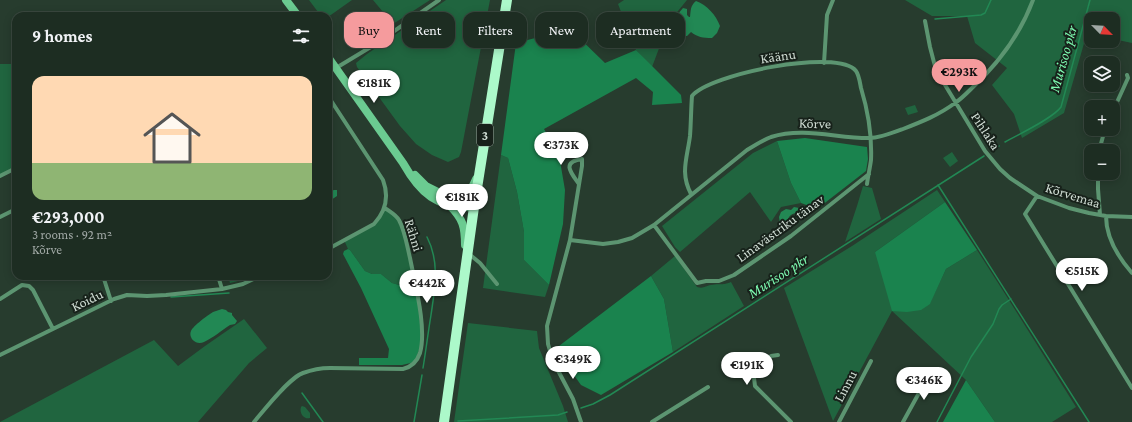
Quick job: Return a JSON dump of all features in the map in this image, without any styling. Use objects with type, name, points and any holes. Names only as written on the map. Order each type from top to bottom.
[{"type":"highway","name":"3","points":[[444,422],[466,257],[507,0]]},
{"type":"main road","points":[[286,0],[295,12]]},
{"type":"main road","points":[[332,63],[411,176],[426,194],[437,202],[450,206],[464,208],[474,207]]},
{"type":"main road","points":[[403,163],[426,186],[442,194],[466,201],[474,207]]},
{"type":"main road","points":[[456,198],[467,194],[472,188],[479,173]]},
{"type":"main road","points":[[450,206],[462,221],[465,233],[466,257]]},
{"type":"street","points":[[336,68],[374,45],[439,0]]},
{"type":"street","points":[[824,63],[827,15],[833,0]]},
{"type":"street","name":"Kõrve","points":[[570,240],[603,244],[632,238],[654,225],[748,150],[760,142],[772,137],[792,133],[808,132],[870,138],[897,131],[930,118],[956,103],[982,79],[1007,49],[1018,32],[1033,0]]},
{"type":"street","name":"Pihlaka","points":[[925,21],[936,70],[985,151],[995,164]]},
{"type":"street","name":"Käänu","points":[[691,194],[686,185],[684,175],[690,135],[692,96],[695,91],[737,74],[772,66],[805,63],[843,64],[852,67],[857,72],[869,123],[871,161],[867,184]]},
{"type":"street","points":[[1118,100],[1128,78],[1127,75]]},
{"type":"street","points":[[332,102],[383,180],[387,196],[385,208],[380,218],[374,224],[332,247]]},
{"type":"street","points":[[579,184],[570,172],[569,168],[574,160],[582,159],[579,184],[570,240],[547,326],[548,344],[553,361],[573,399],[581,422]]},
{"type":"street","name":"Kõrvemaa","points":[[995,164],[1010,178],[1037,196],[1069,208],[1100,215],[1132,217]]},
{"type":"street","points":[[0,176],[12,170]]},
{"type":"street","name":"Linavästriku tänav","points":[[654,225],[697,283],[719,281],[734,275],[791,236],[869,174]]},
{"type":"street","points":[[1098,180],[1100,215]]},
{"type":"street","points":[[1037,196],[1025,214],[1132,388]]},
{"type":"street","name":"Rähni","points":[[254,422],[283,389],[293,379],[303,373],[330,368],[403,368],[410,366],[415,362],[420,354],[422,342],[420,314],[416,286],[405,238],[400,221],[395,215],[385,208]]},
{"type":"street","points":[[0,217],[12,211]]},
{"type":"street","points":[[1106,216],[1108,234],[1117,252],[1132,273]]},
{"type":"street","points":[[466,257],[480,263],[497,284]]},
{"type":"street","points":[[104,280],[111,301]]},
{"type":"street","points":[[219,280],[222,289]]},
{"type":"street","name":"Koidu","points":[[0,355],[53,328],[127,295],[166,295],[222,289],[243,284],[252,280]]},
{"type":"street","points":[[0,299],[22,286],[30,286],[36,294],[53,328]]},
{"type":"street","points":[[778,354],[771,356],[755,368],[755,386],[791,422]]},
{"type":"street","name":"Linnu","points":[[839,422],[871,360]]},
{"type":"street","points":[[903,422],[930,373]]},
{"type":"street","points":[[652,422],[708,387]]},
{"type":"shaded area","points":[[309,0],[352,0],[332,14],[332,12],[318,12]]},
{"type":"shaded area","points":[[373,0],[430,0],[412,12],[402,12],[402,18],[394,23],[394,12],[383,12]]},
{"type":"shaded area","points":[[446,0],[490,0],[488,12],[463,12],[463,48],[481,48],[461,152],[459,157],[448,162],[432,155],[416,144],[400,126],[357,67],[356,63],[376,48],[394,48],[394,36],[402,30],[402,48],[455,48],[455,12],[428,12]]},
{"type":"shaded area","points":[[624,0],[687,0],[677,12],[621,12],[618,4]]},
{"type":"shaded area","points":[[905,0],[1132,0],[1132,43],[1120,40],[1120,12],[1084,12],[1084,43],[1064,113],[1022,138],[1014,114],[992,85],[1007,68],[975,43],[967,16],[932,16]]},
{"type":"shaded area","points":[[696,1],[700,3],[714,14],[720,26],[717,33],[712,38],[700,37],[691,32],[685,36],[685,12],[680,12],[683,8],[687,9],[687,15],[690,17]]},
{"type":"shaded area","points":[[535,38],[535,48],[588,48],[588,46],[605,63],[636,50],[681,95],[682,103],[652,105],[653,92],[636,78],[544,129],[559,155],[565,190],[563,224],[549,285],[524,260],[524,232],[517,192],[508,158],[501,155],[515,48],[527,48],[527,40]]},
{"type":"shaded area","points":[[635,48],[659,48],[652,67]]},
{"type":"shaded area","points":[[0,64],[12,64],[12,170],[0,176]]},
{"type":"shaded area","points":[[915,105],[918,112],[908,115],[905,108]]},
{"type":"shaded area","points":[[805,138],[867,147],[868,159],[866,171],[817,209],[801,203],[791,183],[777,141]]},
{"type":"shaded area","points":[[777,141],[791,183],[801,203],[781,207],[771,222],[750,192],[680,252],[675,247],[662,226],[753,153]]},
{"type":"shaded area","points":[[952,152],[958,161],[950,167],[943,158]]},
{"type":"shaded area","points":[[501,155],[508,158],[517,192],[524,232],[524,260],[549,285],[545,297],[483,288]]},
{"type":"shaded area","points":[[863,186],[872,188],[881,219],[845,242],[857,206]]},
{"type":"shaded area","points":[[337,190],[337,196],[332,199],[332,191]]},
{"type":"shaded area","points":[[937,190],[945,202],[875,252],[930,303],[946,269],[977,250],[1076,407],[1052,422],[995,422],[966,380],[892,311],[833,421],[784,288],[852,246]]},
{"type":"shaded area","points":[[945,202],[977,250],[946,269],[930,304],[921,310],[907,312],[892,311],[875,252]]},
{"type":"shaded area","points":[[794,207],[799,208],[797,212],[790,216],[787,222],[786,232],[783,232],[779,217],[781,212],[786,209],[791,210]]},
{"type":"shaded area","points":[[385,208],[400,221],[416,286],[392,283],[381,274],[372,274],[365,271],[348,249],[344,240],[374,224]]},
{"type":"shaded area","points":[[348,249],[365,271],[372,274],[381,274],[392,283],[416,286],[422,341],[415,362],[402,365],[359,365],[359,358],[388,358],[389,349],[361,288],[343,254],[344,251]]},
{"type":"shaded area","points":[[675,256],[697,287],[703,288],[711,285],[731,282],[744,306],[673,352],[664,299],[651,276]]},
{"type":"shaded area","points":[[651,276],[664,299],[673,352],[601,395],[581,385],[555,349]]},
{"type":"shaded area","points":[[229,280],[242,280],[230,283]]},
{"type":"shaded area","points":[[222,309],[232,313],[237,321],[235,324],[230,325],[204,342],[198,343],[193,341],[190,334],[195,326],[213,312]]},
{"type":"shaded area","points":[[244,319],[267,348],[249,363],[198,422],[0,422],[154,340],[178,366]]},
{"type":"shaded area","points":[[468,323],[537,331],[539,348],[568,422],[454,422]]},
{"type":"shaded area","points":[[966,380],[995,422],[943,422]]},
{"type":"shaded area","points":[[302,406],[305,407],[310,413],[310,418],[302,416]]},
{"type":"waterway","points":[[935,19],[981,15],[985,13],[991,0]]},
{"type":"waterway","name":"Murisoo pkr","points":[[1005,142],[1043,121],[1057,112],[1061,107],[1090,0]]},
{"type":"waterway","name":"Murisoo pkr","points":[[581,408],[593,404],[610,395],[984,156]]},
{"type":"waterway","points":[[938,185],[1089,422]]},
{"type":"waterway","points":[[423,368],[434,295],[435,275],[434,256],[427,237]]},
{"type":"waterway","points":[[171,297],[229,293]]},
{"type":"waterway","points":[[937,422],[971,357],[993,324],[999,309],[1011,299]]},
{"type":"waterway","points":[[414,422],[422,375]]},
{"type":"waterway","points":[[302,393],[323,422]]},
{"type":"waterway","name":"Murisoo pkr","points":[[458,421],[558,415],[567,412]]}]
